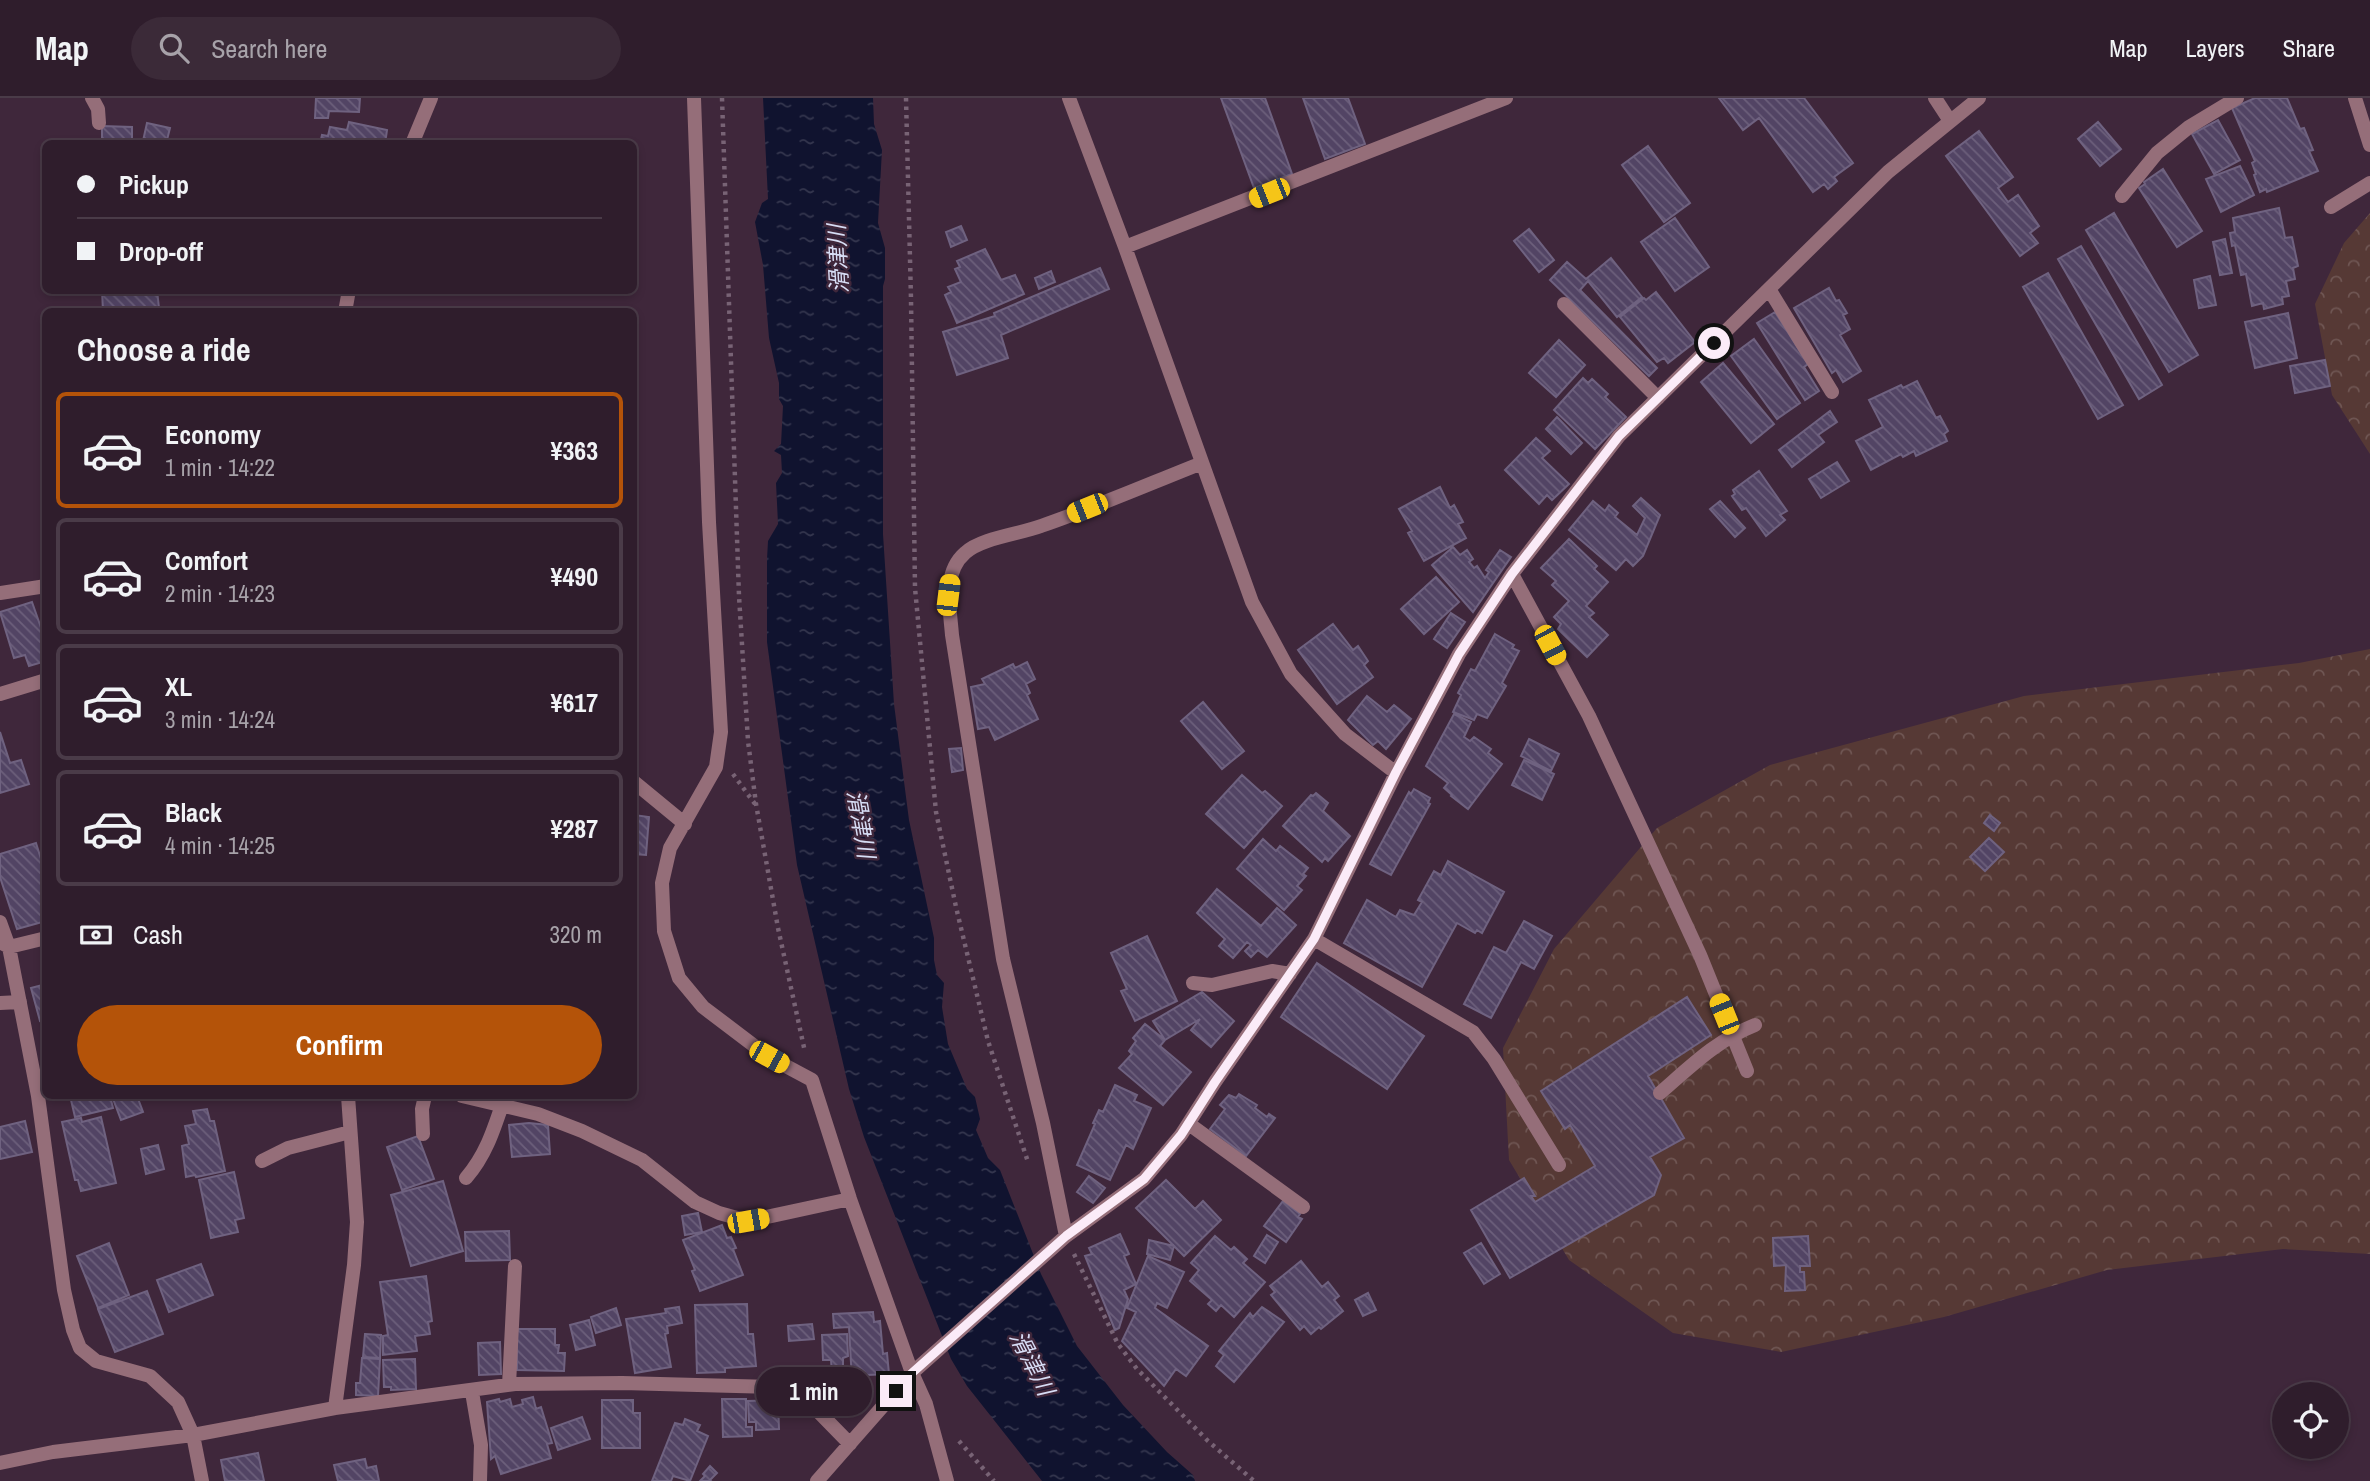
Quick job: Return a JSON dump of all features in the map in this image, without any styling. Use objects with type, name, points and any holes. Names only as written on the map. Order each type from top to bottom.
[{"type":"street","points":[[92,98],[99,109],[99,123]]},
{"type":"street","points":[[414,140],[432,98]]},
{"type":"street","points":[[694,98],[709,522],[721,732],[716,767],[670,848],[662,883],[664,930],[679,978],[704,1006],[769,1057],[811,1080],[850,1199],[916,1369],[947,1481]]},
{"type":"street","points":[[1069,98],[1252,602],[1292,674],[1345,734],[1396,772]]},
{"type":"street","points":[[1125,247],[1507,98]]},
{"type":"street","points":[[1935,98],[1950,121]]},
{"type":"street","points":[[817,1481],[916,1369],[1062,1240],[1144,1179],[1189,1124],[1314,939],[1396,772],[1459,654],[1512,574],[1619,436],[1888,172],[1979,98]]},
{"type":"street","points":[[2122,196],[2157,153],[2189,127],[2237,98]]},
{"type":"street","points":[[2354,98],[2370,145]]},
{"type":"street","points":[[2331,207],[2370,183]]},
{"type":"street","points":[[1769,289],[1832,392]]},
{"type":"street","points":[[1564,304],[1658,398]]},
{"type":"street","points":[[1062,1240],[1043,1123],[1003,959],[952,635],[948,595],[951,574],[964,553],[978,545],[1040,527],[1202,463]]},
{"type":"street","points":[[1512,574],[1589,716],[1700,955],[1747,1071]]},
{"type":"street","points":[[0,593],[42,587]]},
{"type":"street","points":[[0,694],[42,681]]},
{"type":"street","points":[[637,784],[685,824]]},
{"type":"street","points":[[0,922],[20,1002],[38,1096],[64,1290],[72,1330],[80,1348],[96,1361],[150,1376],[178,1402],[193,1435],[202,1481]]},
{"type":"street","points":[[4,945],[42,939]]},
{"type":"street","points":[[1314,939],[1473,1032],[1494,1059],[1559,1165]]},
{"type":"street","points":[[1193,983],[1212,985],[1272,971],[1290,974]]},
{"type":"street","points":[[0,1003],[20,1002]]},
{"type":"street","points":[[1660,1093],[1717,1044],[1732,1034],[1755,1025]]},
{"type":"street","points":[[335,1408],[356,1232],[348,1099]]},
{"type":"street","points":[[423,1134],[424,1099]]},
{"type":"street","points":[[475,1099],[538,1114],[582,1131],[642,1160],[695,1202],[719,1213],[748,1221],[850,1199]]},
{"type":"street","points":[[466,1178],[490,1143],[502,1105]]},
{"type":"street","points":[[1189,1124],[1303,1207]]},
{"type":"street","points":[[262,1160],[288,1148],[350,1132]]},
{"type":"street","points":[[509,1385],[515,1266]]},
{"type":"street","points":[[0,1463],[53,1452],[193,1435],[335,1408],[509,1385],[622,1383],[769,1387],[810,1403],[850,1444]]},
{"type":"street","points":[[472,1392],[481,1445],[480,1481]]},
{"type":"path","points":[[722,98],[739,597],[748,741],[778,929],[811,1080]]},
{"type":"path","points":[[718,755],[756,804]]},
{"type":"path","points":[[1062,1240],[1118,1344],[1137,1369],[1208,1441],[1254,1481]]},
{"type":"green space","points":[[2370,213],[2370,454],[2332,395],[2315,304],[2344,243]]},
{"type":"green space","points":[[2370,649],[2370,1254],[2283,1249],[2107,1270],[1944,1317],[1781,1352],[1673,1333],[1569,1260],[1509,1160],[1503,1048],[1554,949],[1657,828],[1770,765],[2024,696],[2299,663]]},
{"type":"water","name":"滑津川","points":[[763,98],[873,98],[874,124],[882,150],[878,223],[885,248],[883,534],[894,704],[909,820],[934,938],[934,960],[937,975],[944,983],[942,1007],[948,1044],[967,1089],[975,1097],[980,1119],[976,1130],[988,1158],[1000,1170],[1041,1274],[1077,1346],[1123,1405],[1167,1452],[1193,1475],[1195,1481],[1042,1481],[967,1386],[951,1359],[864,1137],[849,1089],[797,865],[767,642],[768,541],[778,524],[776,483],[782,473],[781,455],[774,451],[781,444],[783,406],[779,399],[779,383],[769,338],[763,265],[755,222],[762,203],[768,199]]},
{"type":"building","points":[[316,98],[360,98],[359,112],[329,111],[328,118],[315,118]]},
{"type":"building","points":[[1221,98],[1265,98],[1292,174],[1254,188]]},
{"type":"building","points":[[1303,98],[1348,98],[1365,144],[1325,159]]},
{"type":"building","points":[[1719,98],[1804,98],[1853,163],[1834,177],[1837,181],[1828,189],[1824,184],[1813,192],[1759,118],[1743,130]]},
{"type":"building","points":[[2255,98],[2287,98],[2300,129],[2304,128],[2313,150],[2309,151],[2318,171],[2267,192],[2266,189],[2260,192],[2252,163],[2255,161],[2232,108]]},
{"type":"building","points":[[2218,120],[2240,160],[2214,174],[2192,134]]},
{"type":"building","points":[[349,122],[387,130],[386,140],[321,140],[322,135],[328,136],[330,127],[347,130]]},
{"type":"building","points":[[2098,122],[2121,149],[2100,166],[2078,139]]},
{"type":"building","points":[[147,123],[170,128],[167,140],[143,140]]},
{"type":"building","points":[[102,126],[132,127],[132,140],[102,140]]},
{"type":"building","points":[[1979,131],[2013,177],[1998,188],[2008,202],[2018,195],[2039,226],[2030,233],[2038,243],[2020,256],[1946,156]]},
{"type":"building","points":[[1648,146],[1690,203],[1664,222],[1622,165]]},
{"type":"building","points":[[2240,166],[2254,195],[2221,212],[2206,179]]},
{"type":"building","points":[[2163,169],[2202,231],[2177,247],[2139,188]]},
{"type":"building","points":[[2279,208],[2285,238],[2292,237],[2298,266],[2293,268],[2295,279],[2286,281],[2289,296],[2282,297],[2283,304],[2264,309],[2263,303],[2252,306],[2246,274],[2241,275],[2230,233],[2235,232],[2233,218]]},
{"type":"building","points":[[2114,213],[2198,355],[2169,372],[2086,230]]},
{"type":"building","points":[[1675,218],[1709,267],[1675,291],[1641,242]]},
{"type":"building","points":[[961,226],[967,240],[951,247],[946,232]]},
{"type":"building","points":[[1529,229],[1554,260],[1539,272],[1514,241]]},
{"type":"building","points":[[2225,239],[2232,273],[2220,275],[2213,242]]},
{"type":"building","points":[[2081,246],[2162,385],[2139,399],[2058,259]]},
{"type":"building","points":[[985,249],[1001,280],[1015,275],[1024,294],[957,323],[945,295],[951,292],[948,287],[961,282],[955,269],[960,267],[957,261]]},
{"type":"building","points":[[1611,258],[1642,297],[1617,317],[1588,281],[1580,290],[1657,368],[1649,376],[1550,280],[1567,262],[1586,279]]},
{"type":"building","points":[[1100,268],[1109,289],[1001,335],[1008,358],[957,375],[943,332],[995,316],[994,313]]},
{"type":"building","points":[[1051,271],[1055,282],[1039,289],[1035,278]]},
{"type":"building","points":[[2048,273],[2123,405],[2098,419],[2023,287]]},
{"type":"building","points":[[2210,276],[2216,305],[2199,308],[2194,280]]},
{"type":"building","points":[[1829,288],[1847,313],[1843,315],[1850,329],[1840,335],[1861,371],[1843,382],[1836,370],[1832,373],[1794,308]]},
{"type":"building","points":[[1656,292],[1695,342],[1668,363],[1664,358],[1657,362],[1620,317]]},
{"type":"building","points":[[102,294],[157,294],[159,308],[103,308]]},
{"type":"building","points":[[1775,312],[1808,364],[1804,367],[1819,391],[1805,400],[1757,323]]},
{"type":"building","points":[[2288,313],[2297,358],[2255,368],[2245,322]]},
{"type":"building","points":[[1754,339],[1800,403],[1777,419],[1731,356]]},
{"type":"building","points":[[1559,340],[1585,365],[1556,397],[1529,373]]},
{"type":"building","points":[[2325,360],[2330,386],[2295,393],[2290,366]]},
{"type":"building","points":[[1723,363],[1774,424],[1751,443],[1701,382]]},
{"type":"building","points":[[1583,378],[1588,383],[1592,379],[1608,394],[1605,397],[1626,417],[1595,449],[1554,410]]},
{"type":"building","points":[[1917,381],[1936,418],[1940,416],[1948,431],[1944,434],[1947,441],[1916,456],[1914,451],[1903,457],[1901,454],[1871,470],[1856,441],[1883,427],[1869,400],[1901,385],[1903,388]]},
{"type":"building","points":[[1830,411],[1837,422],[1818,435],[1824,442],[1792,467],[1779,450]]},
{"type":"building","points":[[1557,417],[1582,443],[1571,454],[1546,429]]},
{"type":"building","points":[[1536,438],[1550,451],[1542,458],[1569,484],[1552,500],[1547,495],[1539,504],[1505,470]]},
{"type":"building","points":[[1837,462],[1849,481],[1821,498],[1809,479]]},
{"type":"building","points":[[1759,471],[1787,511],[1780,515],[1785,520],[1766,536],[1746,508],[1742,510],[1732,496],[1735,494],[1733,490]]},
{"type":"building","points":[[1440,487],[1450,508],[1454,505],[1463,522],[1458,524],[1466,538],[1424,561],[1408,533],[1412,531],[1399,509]]},
{"type":"building","points":[[1641,498],[1660,515],[1643,556],[1633,566],[1626,559],[1616,570],[1569,530],[1593,501],[1605,511],[1609,505],[1618,513],[1615,517],[1637,535],[1645,518],[1633,506]]},
{"type":"building","points":[[1720,501],[1745,528],[1735,537],[1710,509]]},
{"type":"building","points":[[1569,539],[1597,566],[1594,569],[1608,582],[1586,606],[1594,613],[1589,617],[1608,635],[1587,657],[1558,629],[1561,624],[1554,617],[1569,601],[1552,585],[1556,581],[1541,568]]},
{"type":"building","points":[[1453,547],[1460,555],[1467,550],[1473,559],[1469,562],[1474,568],[1477,566],[1485,578],[1489,572],[1486,570],[1500,550],[1511,557],[1473,612],[1432,565]]},
{"type":"building","points":[[1436,577],[1459,602],[1424,634],[1401,609]]},
{"type":"building","points":[[32,602],[42,631],[42,662],[29,666],[25,655],[14,658],[0,612]]},
{"type":"building","points":[[1451,613],[1465,622],[1447,648],[1434,639]]},
{"type":"building","points":[[1333,624],[1353,650],[1358,646],[1368,661],[1364,665],[1373,677],[1337,704],[1298,650]]},
{"type":"building","points":[[1495,634],[1519,651],[1502,683],[1506,686],[1487,718],[1477,714],[1474,720],[1453,712],[1461,695],[1458,693],[1471,669],[1475,671]]},
{"type":"building","points":[[1027,662],[1035,679],[1026,684],[1030,693],[1027,695],[1038,719],[995,740],[989,727],[978,729],[971,687],[985,684],[982,679],[1013,664],[1015,668]]},
{"type":"building","points":[[1367,696],[1387,712],[1394,705],[1411,719],[1386,749],[1378,741],[1373,745],[1348,720]]},
{"type":"building","points":[[1203,702],[1244,751],[1222,769],[1181,721]]},
{"type":"building","points":[[1454,714],[1471,722],[1464,737],[1470,741],[1474,737],[1491,749],[1488,753],[1502,764],[1468,809],[1444,788],[1448,783],[1426,766]]},
{"type":"building","points":[[0,732],[10,763],[21,760],[29,784],[0,793]]},
{"type":"building","points":[[1529,739],[1559,754],[1551,771],[1521,756]]},
{"type":"building","points":[[961,748],[963,770],[952,772],[949,749]]},
{"type":"building","points":[[1524,760],[1554,774],[1542,800],[1512,785]]},
{"type":"building","points":[[1242,775],[1282,806],[1244,848],[1206,814]]},
{"type":"building","points":[[1414,789],[1430,798],[1430,804],[1391,875],[1370,864],[1409,792],[1411,794]]},
{"type":"building","points":[[1316,793],[1328,803],[1323,811],[1350,836],[1328,861],[1325,858],[1322,862],[1283,826],[1311,795]]},
{"type":"building","points":[[637,815],[649,817],[646,855],[637,854]]},
{"type":"building","points":[[1990,815],[2000,823],[1994,831],[1984,823]]},
{"type":"building","points":[[1989,838],[2004,852],[1985,871],[1970,857]]},
{"type":"building","points":[[1263,839],[1276,851],[1280,846],[1308,868],[1303,874],[1306,876],[1297,886],[1302,890],[1284,910],[1237,869]]},
{"type":"building","points":[[36,843],[42,862],[42,922],[17,929],[0,877],[0,854]]},
{"type":"building","points":[[1448,861],[1504,892],[1482,933],[1477,930],[1475,933],[1457,923],[1422,987],[1344,943],[1367,900],[1396,917],[1400,910],[1414,915],[1422,902],[1418,900],[1434,871],[1441,875]]},
{"type":"building","points":[[1217,889],[1261,926],[1277,908],[1296,925],[1267,957],[1258,950],[1251,957],[1245,951],[1251,945],[1247,942],[1233,958],[1219,946],[1225,939],[1197,913]]},
{"type":"building","points":[[1524,921],[1552,936],[1534,969],[1521,962],[1491,1018],[1464,1004],[1494,947],[1506,953]]},
{"type":"building","points":[[1147,936],[1177,1001],[1135,1021],[1121,991],[1127,989],[1111,953]]},
{"type":"building","points":[[1317,963],[1424,1036],[1387,1089],[1281,1017]]},
{"type":"building","points":[[42,985],[40,1021],[31,988]]},
{"type":"building","points":[[1202,992],[1234,1021],[1211,1047],[1191,1030],[1200,1019],[1165,1040],[1153,1021]]},
{"type":"building","points":[[1687,997],[1711,1035],[1648,1076],[1684,1138],[1650,1157],[1661,1175],[1654,1195],[1510,1278],[1471,1210],[1524,1178],[1535,1196],[1531,1196],[1535,1202],[1595,1166],[1570,1125],[1565,1129],[1541,1091]]},
{"type":"building","points":[[1145,1024],[1165,1040],[1160,1046],[1191,1072],[1163,1105],[1119,1068],[1132,1054],[1129,1051],[1136,1041],[1133,1038]]},
{"type":"building","points":[[1115,1085],[1137,1095],[1134,1101],[1151,1108],[1133,1149],[1126,1145],[1110,1180],[1077,1165],[1099,1110],[1103,1112]]},
{"type":"building","points":[[1239,1094],[1257,1105],[1255,1108],[1267,1117],[1269,1114],[1275,1118],[1246,1156],[1210,1129],[1225,1109],[1220,1105],[1229,1095],[1236,1098]]},
{"type":"building","points":[[111,1099],[113,1108],[75,1117],[71,1100]]},
{"type":"building","points":[[113,1099],[138,1099],[143,1112],[121,1120]]},
{"type":"building","points":[[207,1109],[210,1121],[214,1121],[225,1171],[186,1177],[182,1146],[189,1144],[185,1126],[196,1124],[193,1111]]},
{"type":"building","points":[[101,1117],[116,1183],[81,1191],[78,1180],[75,1180],[62,1122],[81,1118],[82,1122]]},
{"type":"building","points":[[25,1121],[32,1152],[0,1159],[0,1127]]},
{"type":"building","points":[[509,1125],[548,1125],[550,1154],[512,1157]]},
{"type":"building","points":[[418,1136],[434,1179],[402,1190],[387,1147]]},
{"type":"building","points":[[158,1145],[164,1169],[146,1174],[141,1149]]},
{"type":"building","points":[[234,1172],[244,1218],[235,1220],[238,1232],[211,1238],[199,1180]]},
{"type":"building","points":[[1089,1176],[1105,1188],[1093,1203],[1077,1192]]},
{"type":"building","points":[[1166,1180],[1195,1209],[1203,1201],[1221,1220],[1184,1256],[1136,1208]]},
{"type":"building","points":[[443,1181],[463,1251],[411,1266],[391,1195]]},
{"type":"building","points":[[1283,1201],[1300,1214],[1298,1217],[1302,1219],[1286,1242],[1264,1226]]},
{"type":"building","points":[[698,1213],[702,1232],[685,1235],[682,1216]]},
{"type":"building","points":[[722,1225],[727,1238],[731,1237],[736,1248],[733,1249],[743,1275],[700,1291],[683,1240]]},
{"type":"building","points":[[509,1231],[510,1260],[466,1261],[465,1232]]},
{"type":"building","points":[[1120,1234],[1129,1254],[1124,1256],[1136,1284],[1124,1290],[1128,1299],[1119,1328],[1115,1330],[1085,1256],[1092,1254],[1089,1248]]},
{"type":"building","points":[[1267,1235],[1278,1242],[1265,1263],[1254,1256]]},
{"type":"building","points":[[1215,1236],[1231,1250],[1234,1247],[1247,1259],[1243,1263],[1265,1282],[1234,1317],[1221,1305],[1216,1311],[1208,1304],[1212,1300],[1190,1281],[1199,1270],[1191,1263]]},
{"type":"building","points":[[1808,1236],[1810,1266],[1800,1266],[1800,1272],[1804,1272],[1805,1290],[1785,1291],[1786,1265],[1774,1266],[1773,1238]]},
{"type":"building","points":[[1149,1240],[1174,1246],[1170,1260],[1147,1254]]},
{"type":"building","points":[[109,1243],[129,1295],[98,1308],[77,1256]]},
{"type":"building","points":[[1481,1243],[1500,1274],[1484,1284],[1464,1253]]},
{"type":"building","points":[[1148,1256],[1184,1272],[1167,1308],[1157,1303],[1155,1308],[1208,1346],[1186,1376],[1176,1369],[1164,1386],[1122,1341],[1136,1312],[1127,1308]]},
{"type":"building","points":[[1301,1261],[1322,1287],[1328,1282],[1339,1296],[1334,1300],[1343,1311],[1311,1334],[1304,1326],[1300,1330],[1271,1295],[1275,1292],[1270,1286]]},
{"type":"building","points":[[201,1264],[213,1295],[169,1312],[157,1280]]},
{"type":"building","points":[[426,1276],[432,1321],[428,1322],[430,1334],[415,1336],[417,1351],[383,1355],[383,1336],[388,1335],[380,1282]]},
{"type":"building","points":[[147,1291],[163,1334],[115,1352],[98,1309]]},
{"type":"building","points":[[1368,1293],[1376,1310],[1363,1316],[1355,1300]]},
{"type":"building","points":[[747,1304],[748,1334],[753,1334],[756,1366],[725,1368],[725,1372],[697,1373],[695,1305]]},
{"type":"building","points":[[679,1307],[682,1323],[667,1326],[668,1333],[665,1334],[671,1367],[635,1373],[626,1319],[666,1313],[665,1309]]},
{"type":"building","points":[[1262,1307],[1284,1322],[1234,1382],[1216,1366],[1224,1355],[1219,1351],[1250,1313],[1253,1317]]},
{"type":"building","points":[[616,1308],[621,1325],[596,1333],[591,1317]]},
{"type":"building","points":[[873,1312],[874,1322],[880,1321],[883,1354],[887,1353],[889,1374],[867,1375],[867,1380],[852,1381],[849,1327],[834,1328],[833,1314]]},
{"type":"building","points":[[589,1320],[595,1345],[576,1350],[570,1325]]},
{"type":"building","points":[[812,1324],[814,1339],[789,1341],[788,1326]]},
{"type":"building","points":[[517,1329],[555,1329],[558,1353],[565,1353],[564,1371],[517,1370]]},
{"type":"building","points":[[365,1334],[381,1335],[380,1358],[363,1357]]},
{"type":"building","points":[[847,1334],[848,1356],[843,1358],[843,1374],[832,1375],[831,1360],[823,1360],[822,1335]]},
{"type":"building","points":[[500,1342],[501,1374],[479,1375],[478,1343]]},
{"type":"building","points":[[362,1358],[380,1359],[378,1396],[356,1395]]},
{"type":"building","points":[[415,1359],[416,1389],[391,1390],[391,1387],[384,1387],[383,1360]]},
{"type":"building","points":[[533,1397],[536,1409],[541,1407],[552,1443],[547,1444],[551,1458],[501,1474],[495,1456],[491,1459],[487,1402],[510,1399],[512,1407]]},
{"type":"building","points":[[722,1399],[746,1399],[746,1427],[752,1427],[752,1436],[723,1437]]},
{"type":"building","points":[[602,1400],[633,1400],[633,1413],[640,1413],[640,1448],[602,1448]]},
{"type":"building","points":[[778,1400],[779,1429],[756,1430],[756,1422],[749,1422],[748,1401]]},
{"type":"building","points":[[582,1417],[590,1439],[558,1450],[551,1428]]},
{"type":"building","points":[[685,1419],[700,1425],[697,1431],[708,1436],[690,1481],[673,1476],[671,1481],[652,1481],[675,1423],[683,1425]]},
{"type":"building","points":[[258,1453],[264,1481],[225,1481],[221,1460]]},
{"type":"building","points":[[365,1459],[367,1468],[376,1466],[379,1481],[338,1481],[334,1465]]},
{"type":"building","points":[[710,1466],[717,1473],[711,1481],[700,1481],[705,1476],[703,1474]]},
{"type":"route","points":[[896,1391],[912,1373],[1066,1236],[1144,1179],[1181,1135],[1314,939],[1396,772],[1459,654],[1512,574],[1619,436],[1714,343]]}]
